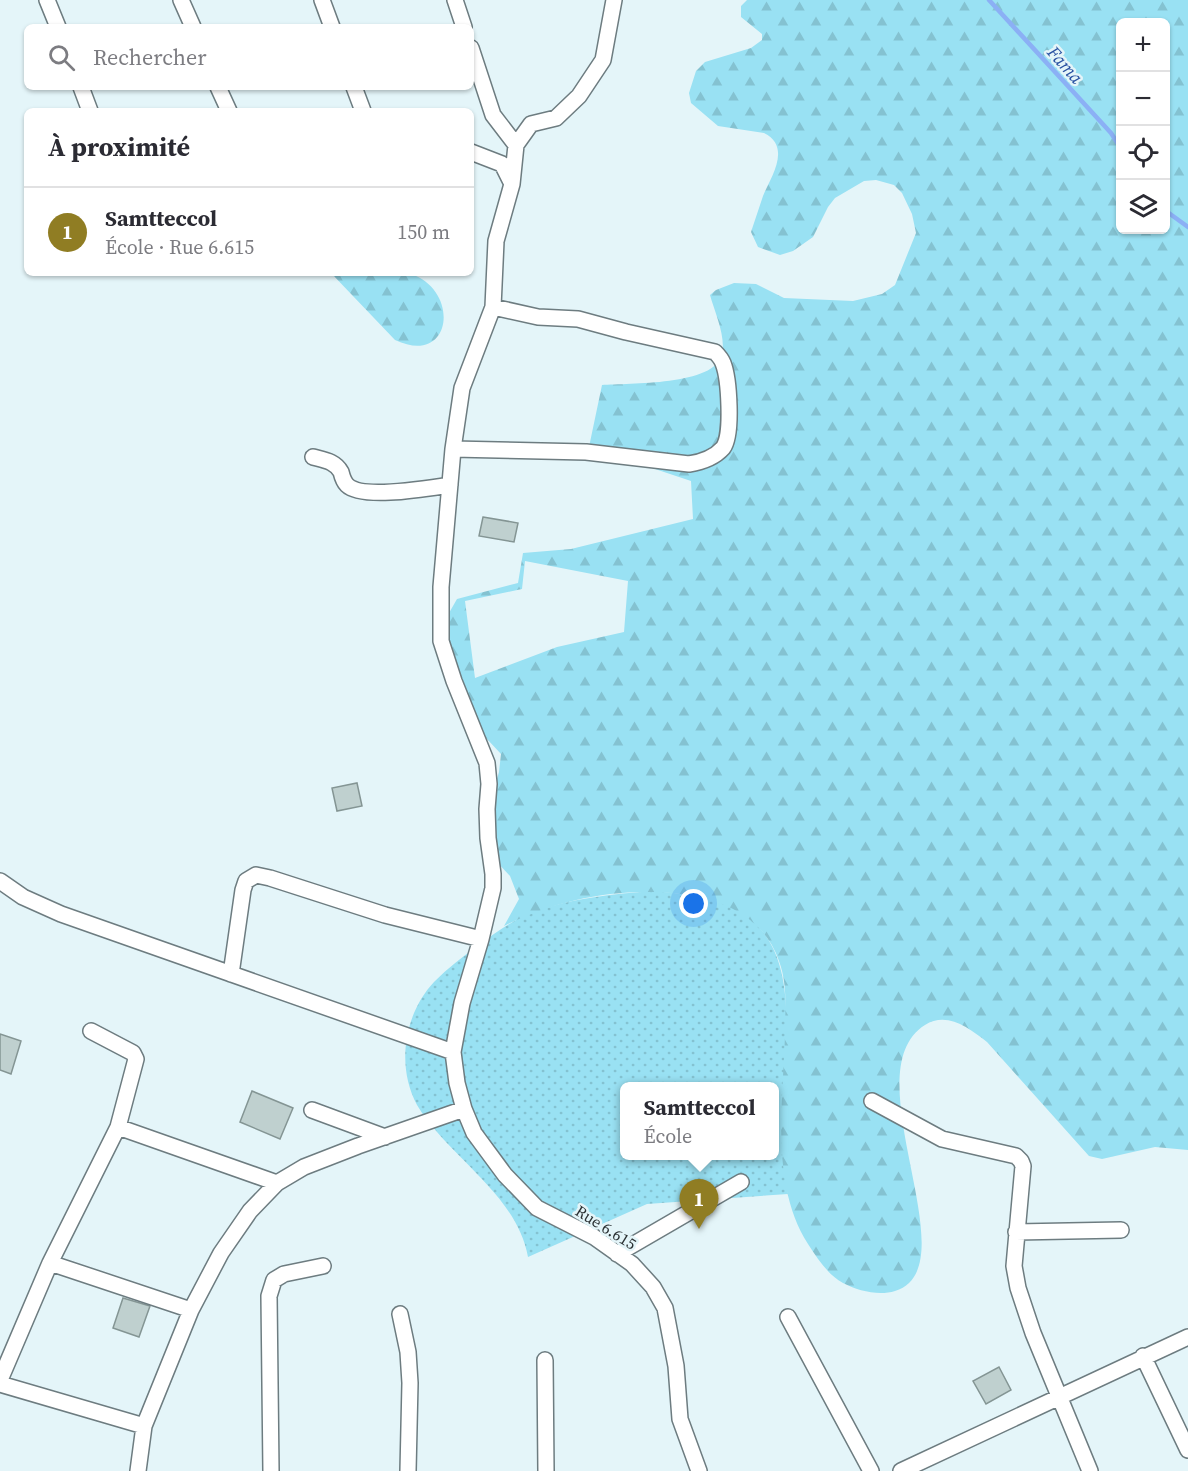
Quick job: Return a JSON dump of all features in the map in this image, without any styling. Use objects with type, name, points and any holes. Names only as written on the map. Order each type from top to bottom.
[{"type":"street","points":[[46,0],[57,24]]},
{"type":"street","points":[[181,0],[191,24]]},
{"type":"street","points":[[322,0],[331,24]]},
{"type":"street","points":[[455,0],[463,24]]},
{"type":"street","points":[[474,57],[493,115],[516,145],[531,124],[556,118],[579,96],[603,60],[614,0]]},
{"type":"street","points":[[82,90],[89,108]]},
{"type":"street","points":[[219,90],[228,108]]},
{"type":"street","points":[[355,90],[362,108]]},
{"type":"street","name":"Rue 6.615","points":[[516,145],[512,184],[496,241],[493,307],[462,388],[453,449],[441,587],[441,641],[454,681],[483,751],[489,784],[487,809],[493,874],[493,888],[462,1003],[453,1052],[457,1083],[474,1133],[505,1175],[537,1208],[594,1237],[632,1264],[653,1287],[665,1308],[676,1366],[680,1419],[699,1471]]},
{"type":"street","points":[[474,153],[502,164],[512,184]]},
{"type":"street","points":[[453,449],[586,453],[689,464],[710,458],[724,446],[728,433],[729,397],[724,366],[721,357],[715,352],[626,333],[578,319],[538,317],[493,307]]},
{"type":"street","points":[[313,456],[331,462],[339,468],[346,485],[356,491],[401,491],[450,485]]},
{"type":"street","points":[[231,974],[243,890],[246,881],[256,875],[385,915],[481,939]]},
{"type":"street","points":[[0,881],[23,897],[61,914],[453,1052]]},
{"type":"street","points":[[91,1031],[133,1053],[136,1059],[118,1127],[50,1263],[0,1382],[144,1426]]},
{"type":"street","points":[[872,1101],[942,1139],[1016,1156],[1021,1161],[1023,1166],[1014,1266],[1018,1288],[1058,1398],[1090,1471]]},
{"type":"street","points":[[138,1471],[144,1426],[191,1310],[221,1253],[250,1211],[277,1183],[304,1167],[464,1109]]},
{"type":"street","points":[[312,1110],[385,1137]]},
{"type":"street","points":[[118,1127],[277,1183]]},
{"type":"street","points":[[617,1254],[741,1182]]},
{"type":"street","points":[[1016,1232],[1121,1230]]},
{"type":"street","points":[[50,1263],[191,1310]]},
{"type":"street","points":[[271,1471],[268,1296],[274,1280],[285,1274],[323,1266]]},
{"type":"street","points":[[400,1314],[408,1352],[410,1383],[408,1471]]},
{"type":"street","points":[[788,1317],[871,1471]]},
{"type":"street","points":[[901,1471],[1188,1336]]},
{"type":"street","points":[[1143,1356],[1188,1450]]},
{"type":"street","points":[[545,1360],[546,1471]]},
{"type":"green space","points":[[747,0],[1188,0],[1188,1150],[1155,1147],[1102,1159],[1089,1156],[987,1042],[958,1023],[933,1021],[925,1025],[905,1049],[900,1083],[903,1123],[919,1209],[922,1246],[915,1275],[895,1291],[889,1292],[875,1293],[862,1290],[837,1279],[815,1255],[796,1221],[783,1169],[781,1115],[785,989],[779,961],[763,933],[740,913],[712,900],[657,892],[590,897],[546,909],[504,926],[519,899],[510,876],[495,860],[492,796],[499,772],[501,754],[473,724],[449,671],[449,613],[457,599],[518,583],[523,553],[571,549],[693,519],[691,481],[589,447],[602,385],[670,381],[704,372],[716,364],[722,354],[723,340],[710,295],[734,283],[756,284],[784,298],[853,301],[882,294],[895,285],[916,233],[912,214],[902,193],[894,185],[876,180],[864,181],[835,198],[813,237],[793,251],[780,255],[758,247],[751,232],[777,163],[777,146],[764,133],[718,126],[691,103],[689,93],[696,71],[705,62],[751,48],[762,40],[762,34],[741,17],[741,6]],"holes":[[[525,561],[628,581],[624,632],[557,647],[475,678],[465,601],[522,589]]]},
{"type":"green space","points":[[334,276],[415,276],[427,283],[438,295],[443,309],[443,324],[438,335],[429,343],[414,346],[395,340]]},
{"type":"green space","points":[[654,891],[701,897],[735,909],[763,932],[775,953],[786,1002],[783,1126],[788,1194],[647,1204],[528,1257],[521,1235],[510,1214],[480,1177],[430,1124],[417,1105],[410,1090],[407,1074],[406,1041],[416,1009],[424,995],[434,982],[461,958],[492,935],[533,912],[592,897]]},
{"type":"building","points":[[483,517],[518,523],[514,542],[479,536]]},
{"type":"building","points":[[357,783],[362,806],[337,811],[332,788]]},
{"type":"building","points":[[0,1034],[21,1041],[11,1074],[0,1070]]},
{"type":"building","points":[[252,1091],[293,1108],[280,1139],[240,1122]]},
{"type":"building","points":[[123,1298],[150,1306],[139,1337],[113,1328]]},
{"type":"building","points":[[999,1367],[1011,1390],[986,1404],[973,1381]]},
{"type":"waterway","name":"Fama","points":[[989,0],[1116,141]]},
{"type":"waterway","name":"Fama","points":[[1170,214],[1188,227]]},
{"type":"place","name":"Samtteccol","points":[[699,1229]]}]
